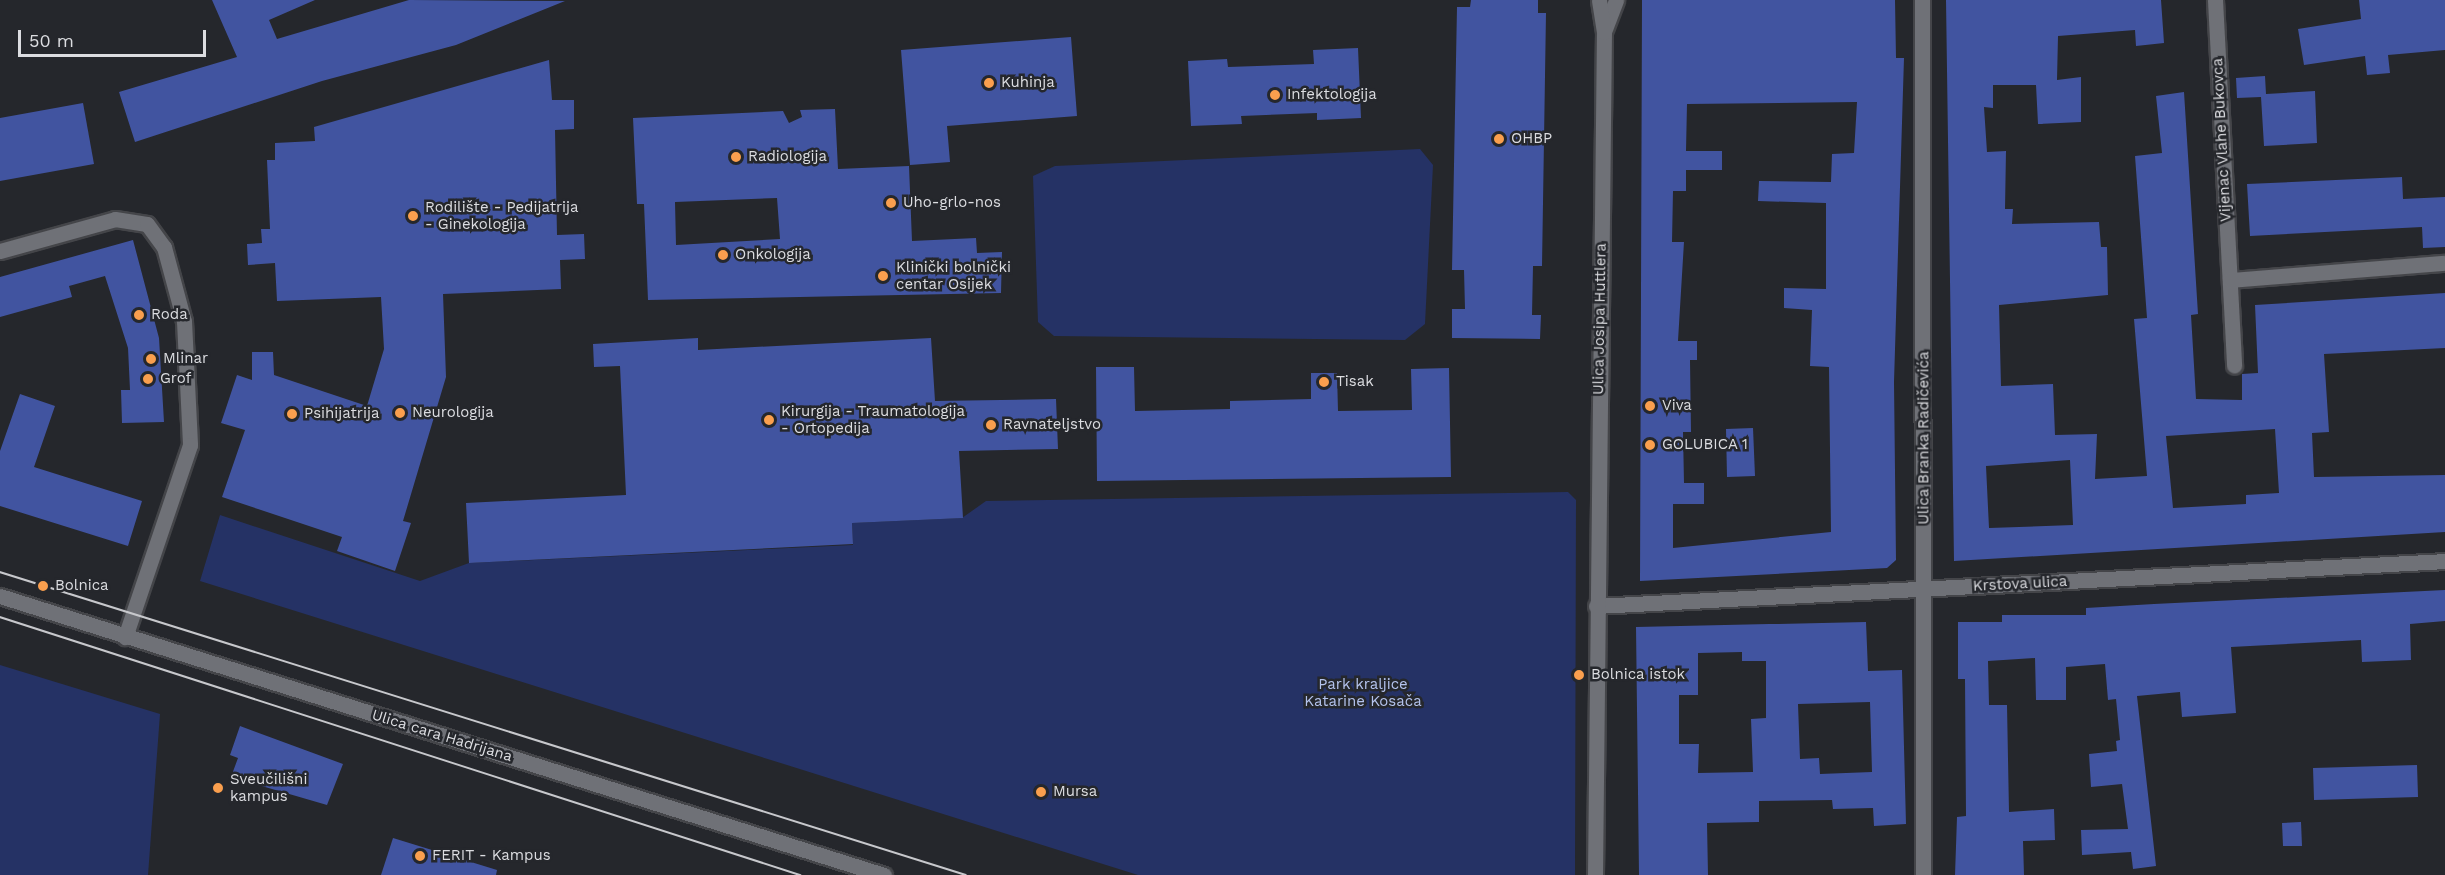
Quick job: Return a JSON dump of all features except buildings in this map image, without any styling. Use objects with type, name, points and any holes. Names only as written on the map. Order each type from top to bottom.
[{"type":"street","name":"Ulica Josipa Huttlera","points":[[1596,606],[1604,32],[1599,0]]},
{"type":"street","name":"Ulica Josipa Huttlera","points":[[1604,32],[1616,0]]},
{"type":"street","name":"Ulica Branka Radičevića","points":[[1922,0],[1923,875]]},
{"type":"street","name":"Vijenac Vlahe Bukovca","points":[[2215,0],[2234,366]]},
{"type":"street","points":[[0,251],[115,219],[147,224],[164,247],[184,321],[190,445],[125,637]]},
{"type":"street","points":[[2230,280],[2443,263]]},
{"type":"street","name":"Krstova ulica","points":[[1596,606],[2445,561]]},
{"type":"street","name":"Ulica cara Hadrijana","points":[[0,596],[884,875]]},
{"type":"street","points":[[1595,875],[1596,606]]},
{"type":"green space","points":[[1420,149],[1433,165],[1425,324],[1405,340],[1054,336],[1038,322],[1033,176],[1055,166]]},
{"type":"green space","name":"Park kraljice Katarine Kosača","points":[[1568,492],[1576,500],[1575,875],[1138,875],[200,581],[220,515],[420,581],[469,563],[853,545],[852,523],[962,518],[986,501]]},
{"type":"green space","points":[[0,665],[160,714],[148,875],[0,875]]},
{"type":"tram line","points":[[0,572],[966,875]]},
{"type":"tram line","points":[[0,617],[800,875]]},
{"type":"place","name":"Kuhinja","points":[[989,83]]},
{"type":"place","name":"Infektologija","points":[[1275,95]]},
{"type":"place","name":"OHBP","points":[[1499,139]]},
{"type":"place","name":"Radiologija","points":[[736,157]]},
{"type":"place","name":"Uho-grlo-nos","points":[[891,203]]},
{"type":"place","name":"Rodilište - Pedijatrija - Ginekologija","points":[[413,216]]},
{"type":"place","name":"Onkologija","points":[[723,255]]},
{"type":"place","name":"Klinički bolnički centar Osijek","points":[[883,276]]},
{"type":"place","name":"Roda","points":[[139,315]]},
{"type":"place","name":"Mlinar","points":[[151,359]]},
{"type":"place","name":"Grof","points":[[148,379]]},
{"type":"place","name":"Tisak","points":[[1324,382]]},
{"type":"place","name":"Viva","points":[[1650,406]]},
{"type":"place","name":"Neurologija","points":[[400,413]]},
{"type":"place","name":"Psihijatrija","points":[[292,414]]},
{"type":"place","name":"Kirurgija - Traumatologija - Ortopedija","points":[[769,420]]},
{"type":"place","name":"Ravnateljstvo","points":[[991,425]]},
{"type":"place","name":"GOLUBICA 1","points":[[1650,445]]},
{"type":"place","name":"Bolnica","points":[[43,586]]},
{"type":"place","name":"Bolnica istok","points":[[1579,675]]},
{"type":"place","name":"Sveučilišni kampus","points":[[218,788]]},
{"type":"place","name":"Mursa","points":[[1041,792]]},
{"type":"place","name":"FERIT - Kampus","points":[[420,856]]}]
